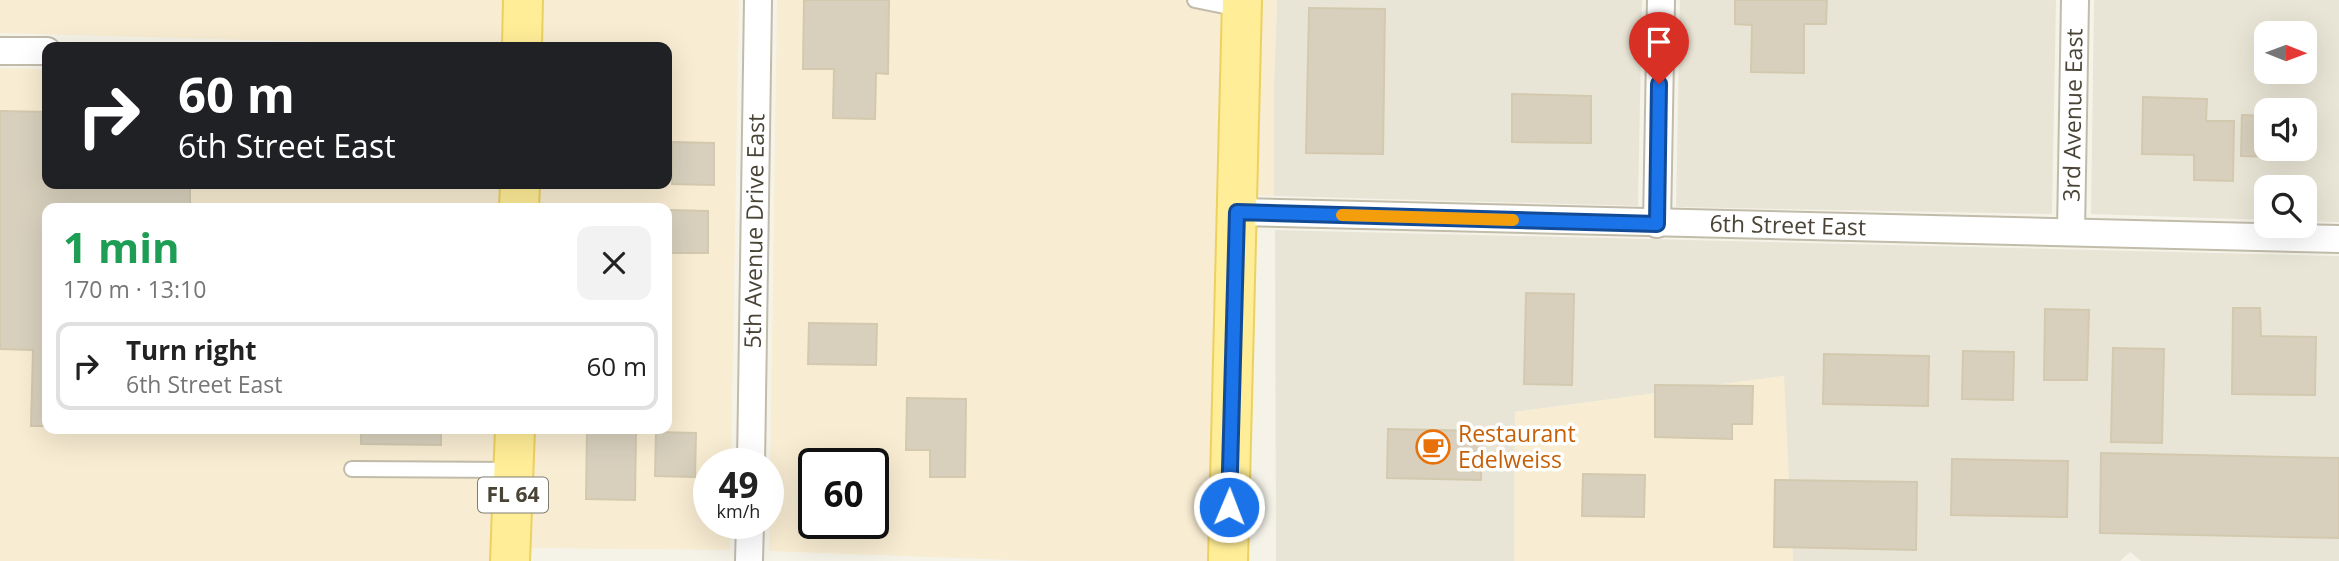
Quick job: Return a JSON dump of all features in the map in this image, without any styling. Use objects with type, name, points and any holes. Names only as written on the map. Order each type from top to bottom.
[{"type":"main road","points":[[522,42],[523,0]]},
{"type":"main road","points":[[1227,561],[1242,5]]},
{"type":"main road","name":"FL 64","points":[[510,561],[515,434]]},
{"type":"street","name":"5th Avenue Drive East","points":[[751,448],[758,0]]},
{"type":"street","points":[[1657,224],[1661,0]]},
{"type":"street","name":"3rd Avenue East","points":[[2071,231],[2075,0]]},
{"type":"street","points":[[0,51],[42,51]]},
{"type":"street","name":"6th Street East","points":[[1237,212],[2339,239]]},
{"type":"street","points":[[749,561],[750,539]]},
{"type":"lane","points":[[1195,0],[1242,5]]},
{"type":"lane","points":[[352,469],[514,470]]},
{"type":"shaded area","points":[[0,0],[503,0],[503,42],[323,42],[0,33]]},
{"type":"shaded area","points":[[543,0],[739,0],[731,448],[693,448],[693,539],[730,539],[730,550],[530,548],[534,434],[672,434],[672,203],[539,203],[539,189],[672,189],[672,42],[542,42]]},
{"type":"shaded area","points":[[777,0],[1221,0],[1208,561],[1038,561],[769,551],[769,539],[784,539],[784,448],[770,448]]},
{"type":"shaded area","points":[[1261,0],[1277,0],[1274,196],[1256,195]]},
{"type":"shaded area","points":[[1277,0],[1642,0],[1638,206],[1274,196]]},
{"type":"shaded area","points":[[1680,0],[2056,0],[2052,214],[1676,207]]},
{"type":"shaded area","points":[[2094,0],[2339,0],[2339,222],[2317,221],[2317,175],[2254,175],[2254,220],[2091,214]]},
{"type":"shaded area","points":[[0,68],[42,69],[42,189],[500,189],[500,203],[42,203],[42,434],[496,434],[491,561],[0,561]]},
{"type":"shaded area","points":[[1275,230],[2339,256],[2339,561],[2141,561],[2130,552],[2120,561],[1793,561],[1783,376],[1515,412],[1514,561],[1276,561]]},
{"type":"shaded area","points":[[1784,376],[1793,561],[1514,561],[1515,412]]},
{"type":"building","points":[[804,0],[889,0],[888,74],[876,73],[875,119],[833,118],[834,69],[803,69]]},
{"type":"building","points":[[1735,0],[1827,0],[1826,24],[1804,24],[1804,73],[1751,72],[1752,25],[1735,24]]},
{"type":"building","points":[[1309,8],[1385,9],[1383,154],[1306,153]]},
{"type":"building","points":[[1512,94],[1591,96],[1591,143],[1512,142]]},
{"type":"building","points":[[2143,97],[2207,99],[2206,121],[2234,121],[2233,181],[2194,180],[2194,155],[2142,154]]},
{"type":"building","points":[[0,111],[42,112],[42,189],[190,189],[190,203],[42,203],[42,426],[31,426],[33,350],[0,349]]},
{"type":"building","points":[[2242,115],[2254,116],[2254,156],[2241,156]]},
{"type":"building","points":[[672,142],[714,143],[714,185],[672,184]]},
{"type":"building","points":[[672,210],[708,211],[708,253],[672,253]]},
{"type":"building","points":[[1526,293],[1574,294],[1572,385],[1524,384]]},
{"type":"building","points":[[2233,308],[2260,308],[2261,336],[2316,337],[2315,395],[2232,394]]},
{"type":"building","points":[[2045,309],[2089,310],[2087,380],[2044,380]]},
{"type":"building","points":[[809,323],[877,324],[876,365],[808,364]]},
{"type":"building","points":[[2113,348],[2164,349],[2162,443],[2111,442]]},
{"type":"building","points":[[1963,351],[2014,352],[2013,400],[1962,399]]},
{"type":"building","points":[[1824,354],[1929,356],[1928,406],[1823,404]]},
{"type":"building","points":[[1655,385],[1753,386],[1752,424],[1732,424],[1732,439],[1655,437]]},
{"type":"building","points":[[907,398],[966,399],[965,477],[930,477],[930,450],[906,450]]},
{"type":"building","points":[[1388,429],[1482,431],[1481,480],[1387,478]]},
{"type":"building","points":[[696,433],[693,477],[655,476],[656,434]]},
{"type":"building","points":[[361,434],[441,434],[441,445],[361,444]]},
{"type":"building","points":[[587,434],[636,434],[635,500],[586,499]]},
{"type":"building","points":[[2101,453],[2339,458],[2339,538],[2100,533]]},
{"type":"building","points":[[1952,459],[2068,461],[2067,517],[1951,515]]},
{"type":"building","points":[[1583,474],[1645,475],[1644,517],[1582,516]]},
{"type":"building","points":[[1775,480],[1917,482],[1916,550],[1774,547]]},
{"type":"slow traffic","points":[[1342,215],[1513,220]]},
{"type":"place","name":"Restaurant Edelweiss","points":[[1433,447]]},
{"type":"route","points":[[1229,507],[1237,212],[1657,224],[1659,84]]}]
